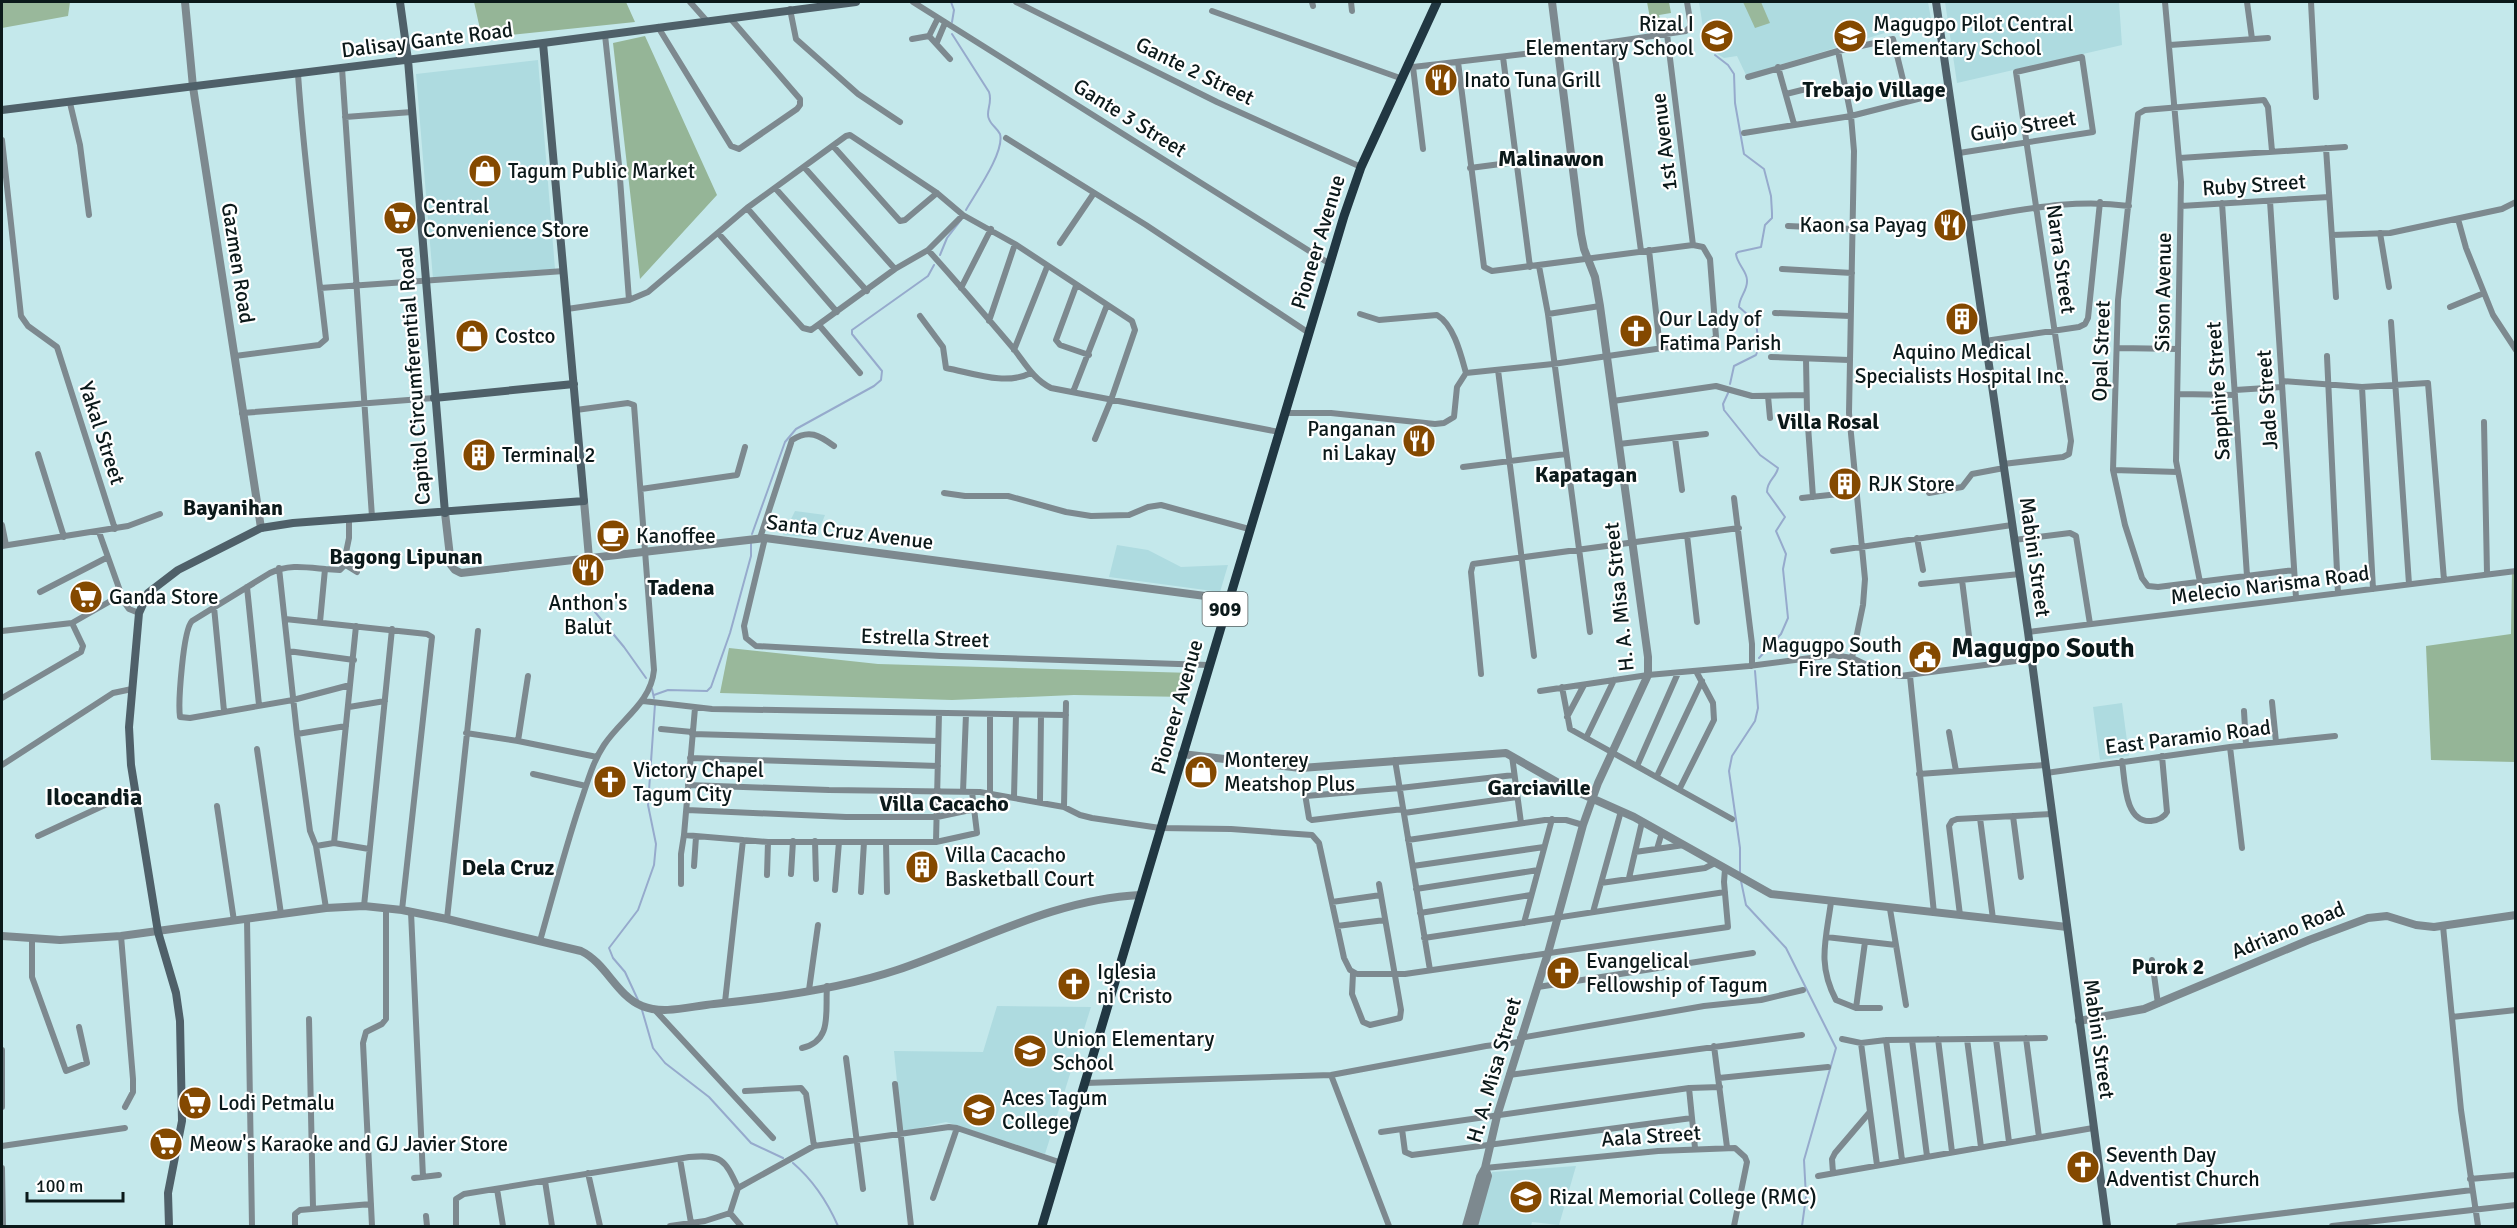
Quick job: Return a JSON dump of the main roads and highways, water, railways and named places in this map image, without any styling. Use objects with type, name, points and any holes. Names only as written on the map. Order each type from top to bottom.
[{"type":"highway","name":"Pioneer Avenue","points":[[1042,1227],[1208,665],[1361,167],[1400,78],[1410,66],[1437,2]]},
{"type":"main road","name":"Capitol Circumferential Road","points":[[169,1227],[168,1193],[182,1120],[180,1040],[176,993],[158,932],[135,791],[130,745],[132,689],[139,613],[148,593],[167,576],[261,528],[349,518],[445,513],[408,60],[400,2]]},
{"type":"main road","name":"Dalisay Gante Road","points":[[2,110],[605,35],[825,3],[856,2]]},
{"type":"main road","name":"Mabini Street","points":[[1936,2],[2020,574],[2107,1227]]},
{"type":"main road","points":[[445,513],[584,501],[543,43]]},
{"type":"main road","points":[[434,398],[574,384]]},
{"type":"waterway","points":[[951,2],[954,10],[952,22]]},
{"type":"waterway","points":[[952,34],[989,92],[988,116],[1000,134],[994,162],[966,210]]},
{"type":"waterway","points":[[1715,55],[1728,65],[1734,74],[1735,103],[1744,154],[1764,169],[1771,196],[1772,213],[1772,218],[1765,225],[1761,247],[1736,254],[1747,280],[1739,307],[1756,322],[1759,347],[1756,355],[1734,366],[1730,384]]},
{"type":"waterway","points":[[940,255],[947,238],[961,220]]},
{"type":"waterway","points":[[752,534],[785,442],[796,429],[881,380],[882,371],[852,334],[852,330],[928,276],[934,265]]},
{"type":"waterway","points":[[1729,391],[1723,404],[1724,410],[1760,455],[1778,468],[1768,485],[1767,492],[1785,517],[1776,531],[1786,554],[1783,569],[1788,618],[1781,634],[1759,658]]},
{"type":"waterway","points":[[654,695],[668,690],[707,691],[711,687],[730,633],[751,556],[751,543]]},
{"type":"waterway","points":[[595,612],[646,678]]},
{"type":"waterway","points":[[1740,872],[1740,848],[1729,771],[1732,756],[1755,721],[1758,708],[1755,671]]},
{"type":"waterway","points":[[652,689],[654,698]]},
{"type":"waterway","points":[[638,1000],[625,972],[613,958],[609,948],[638,910],[654,865],[656,844],[648,805],[655,704]]},
{"type":"waterway","points":[[1741,881],[1746,905],[1786,948],[1836,1048],[1804,1160],[1806,1197],[1802,1226]]},
{"type":"waterway","points":[[642,1010],[653,1048],[665,1063],[709,1097],[751,1143],[783,1158]]},
{"type":"waterway","points":[[793,1163],[819,1192],[838,1226]]},
{"type":"place","name":"Rizal I Elementary School","points":[[1717,36]]},
{"type":"place","name":"Magugpo Pilot Central Elementary School","points":[[1850,36]]},
{"type":"place","name":"Inato Tuna Grill","points":[[1441,80]]},
{"type":"place","name":"Tagum Public Market","points":[[485,171]]},
{"type":"place","name":"Central Convenience Store","points":[[400,218]]},
{"type":"place","name":"Kaon sa Payag","points":[[1950,225]]},
{"type":"place","name":"Aquino Medical Specialists Hospital Inc.","points":[[1962,319]]},
{"type":"place","name":"Our Lady of Fatima Parish","points":[[1636,331]]},
{"type":"place","name":"Costco","points":[[472,336]]},
{"type":"place","name":"Panganan ni Lakay","points":[[1419,441]]},
{"type":"place","name":"Terminal 2","points":[[479,455]]},
{"type":"place","name":"RJK Store","points":[[1845,484]]},
{"type":"place","name":"Kanoffee","points":[[613,536]]},
{"type":"place","name":"Anthon's Balut","points":[[588,570]]},
{"type":"place","name":"Ganda Store","points":[[86,597]]},
{"type":"place","name":"Magugpo South Fire Station","points":[[1925,657]]},
{"type":"place","name":"Monterey Meatshop Plus","points":[[1201,772]]},
{"type":"place","name":"Victory Chapel Tagum City","points":[[610,782]]},
{"type":"place","name":"Villa Cacacho Basketball Court","points":[[922,867]]},
{"type":"place","name":"Evangelical Fellowship of Tagum","points":[[1563,973]]},
{"type":"place","name":"Iglesia ni Cristo","points":[[1074,984]]},
{"type":"place","name":"Union Elementary School","points":[[1030,1051]]},
{"type":"place","name":"Lodi Petmalu","points":[[195,1103]]},
{"type":"place","name":"Aces Tagum College","points":[[979,1110]]},
{"type":"place","name":"Meow's Karaoke and GJ Javier Store","points":[[166,1144]]},
{"type":"place","name":"Seventh Day Adventist Church","points":[[2083,1167]]},
{"type":"place","name":"Rizal Memorial College (RMC)","points":[[1526,1197]]},
{"type":"district","name":"Trebajo Village","points":[[1874,89]]},
{"type":"district","name":"Malinawon","points":[[1551,158]]},
{"type":"district","name":"Villa Rosal","points":[[1828,421]]},
{"type":"district","name":"Kapatagan","points":[[1586,474]]},
{"type":"district","name":"Bayanihan","points":[[233,507]]},
{"type":"district","name":"Bagong Lipunan","points":[[406,556]]},
{"type":"district","name":"Tadena","points":[[681,587]]},
{"type":"district","name":"Magugpo South","points":[[2043,648]]},
{"type":"district","name":"Garciaville","points":[[1539,787]]},
{"type":"district","name":"Ilocandia","points":[[94,797]]},
{"type":"district","name":"Villa Cacacho","points":[[944,803]]},
{"type":"district","name":"Dela Cruz","points":[[508,867]]},
{"type":"district","name":"Purok 2","points":[[2168,966]]}]
